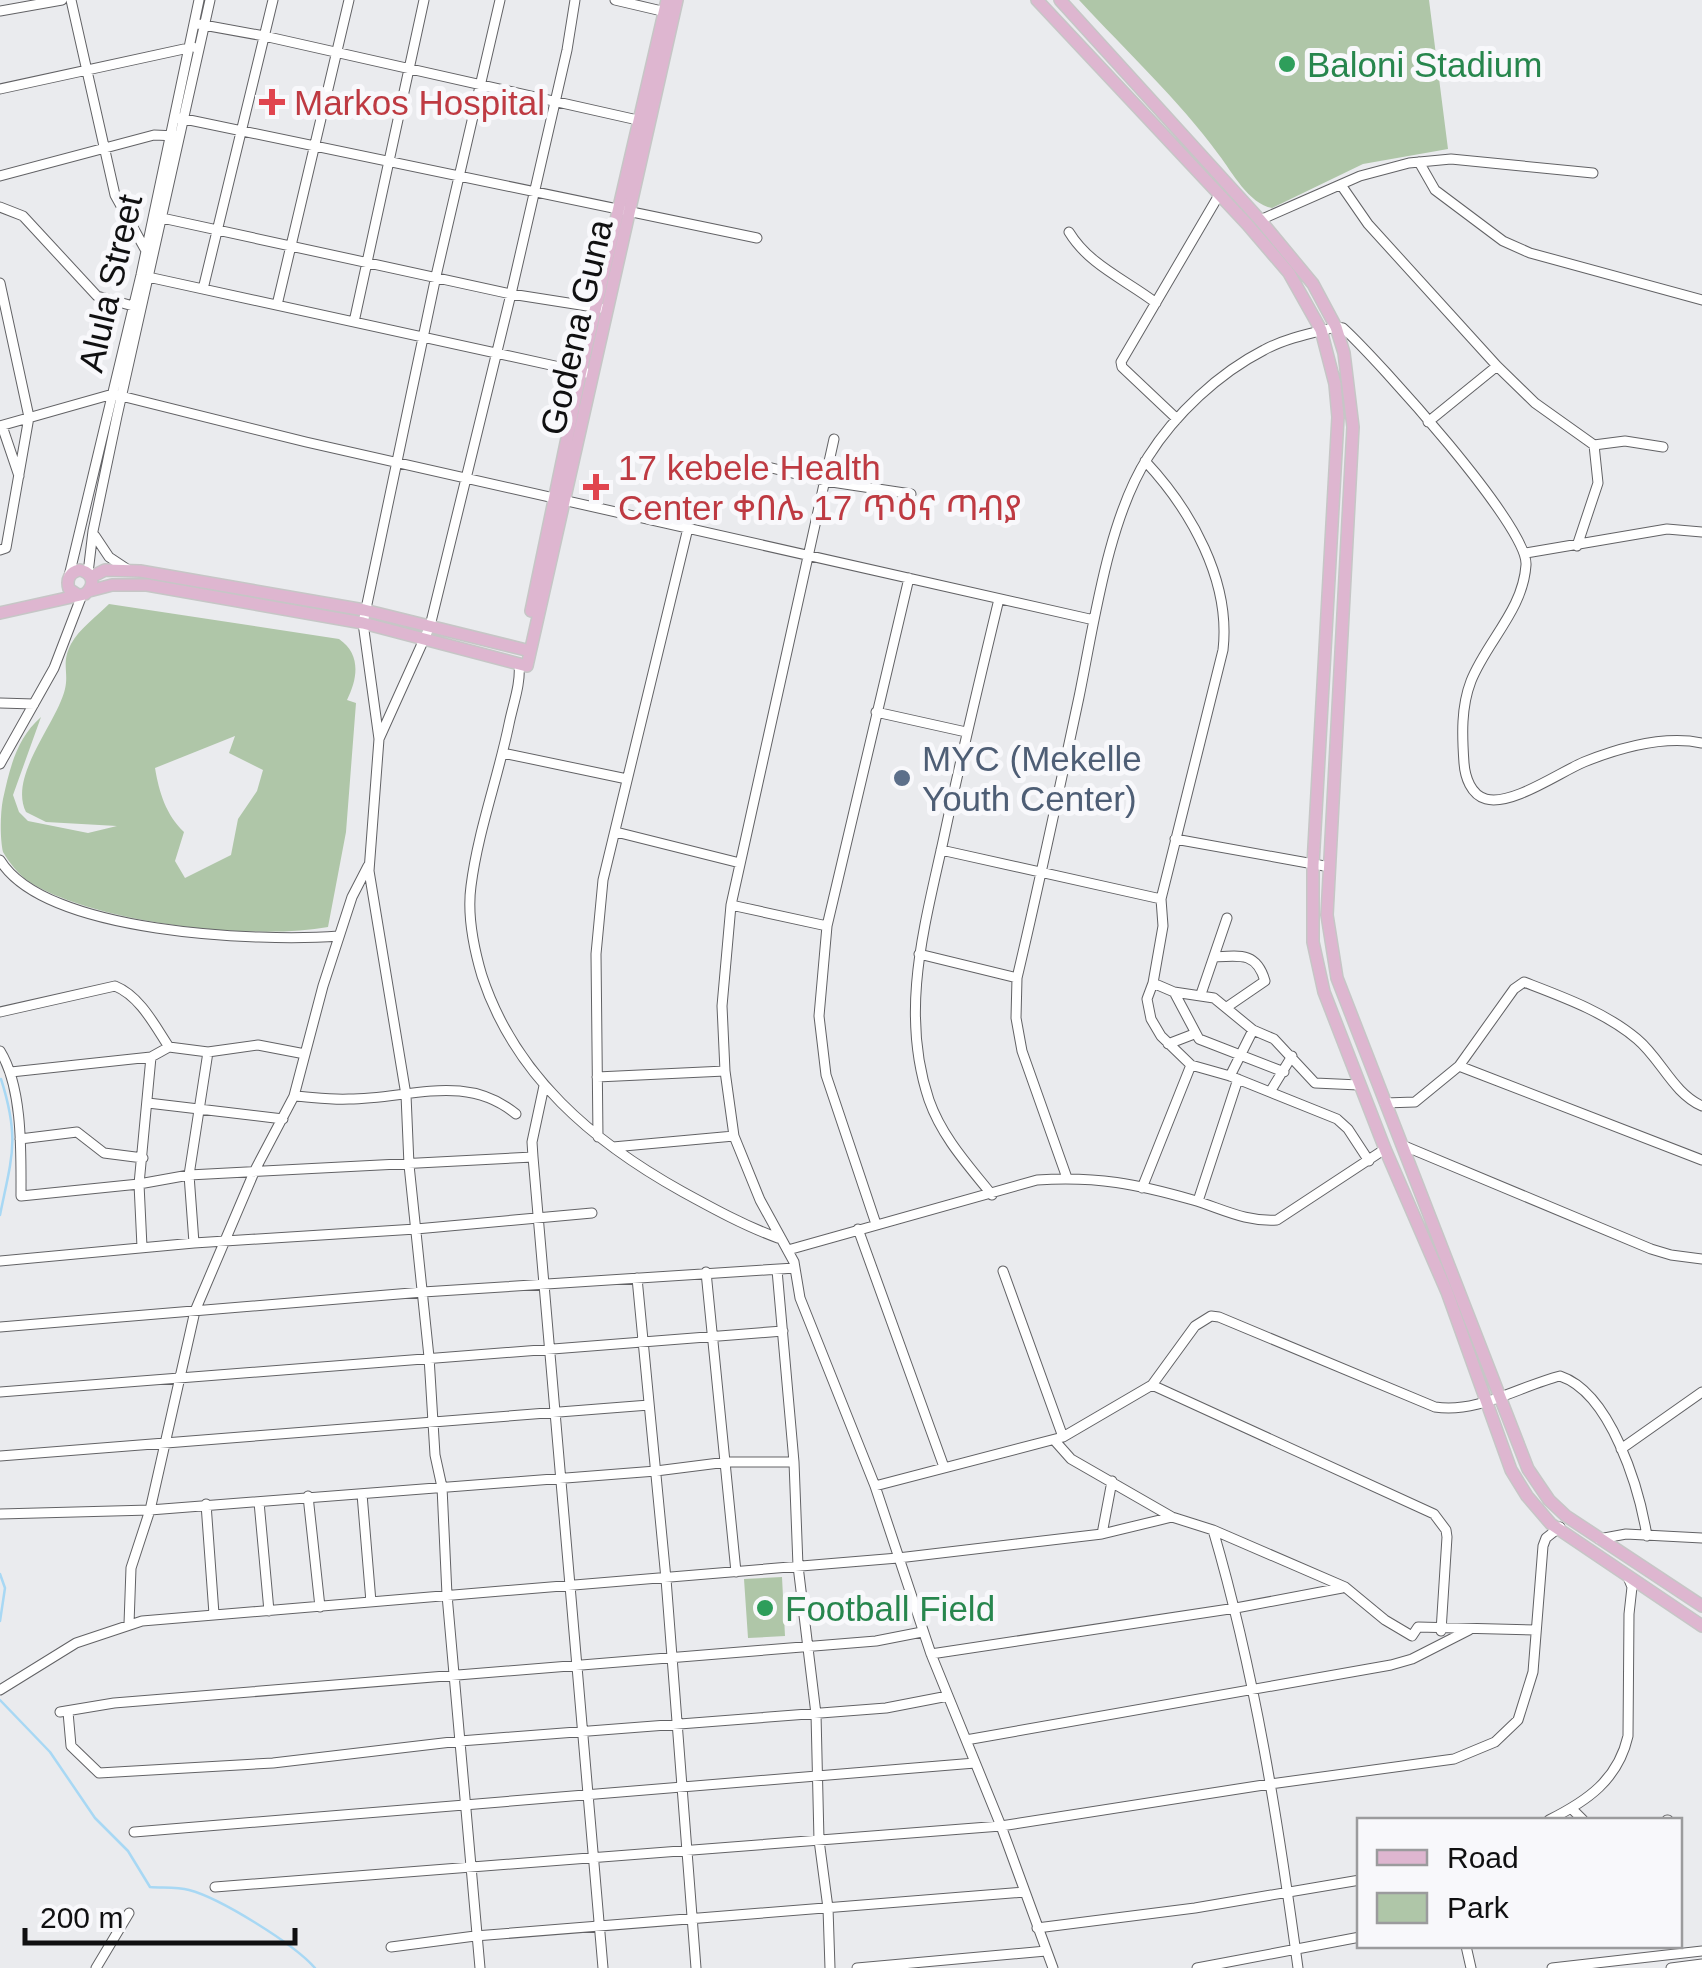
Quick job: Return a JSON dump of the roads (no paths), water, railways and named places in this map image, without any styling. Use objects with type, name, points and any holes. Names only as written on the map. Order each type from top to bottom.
[{"type":"main road","name":"Godena Guna","points":[[522,668],[668,8],[677,0]]},
{"type":"main road","points":[[1038,0],[1289,273],[1321,330],[1335,384],[1338,417],[1313,865],[1312,926],[1324,992],[1385,1149],[1433,1258],[1453,1289],[1528,1468],[1549,1500],[1571,1520],[1702,1606]]},
{"type":"main road","points":[[1060,0],[1304,272],[1336,327],[1348,370],[1353,427],[1328,914],[1332,962],[1400,1144],[1446,1253],[1484,1401],[1518,1482],[1557,1528],[1702,1626]]},
{"type":"main road","points":[[0,610],[52,595],[80,570],[89,575],[127,569],[293,605]]},
{"type":"main road","points":[[83,594],[89,575]]},
{"type":"main road","points":[[68,578],[69,588],[83,594]]},
{"type":"main road","points":[[0,610],[61,602],[112,585],[147,585],[363,616],[526,650]]},
{"type":"main road","points":[[427,631],[522,668]]},
{"type":"main road","points":[[1433,1258],[1446,1253]]},
{"type":"street","points":[[0,11],[62,0]]},
{"type":"street","points":[[71,0],[120,210],[153,259]]},
{"type":"street","name":"Alula Street","points":[[199,0],[199,24]]},
{"type":"street","name":"Alula Street","points":[[89,575],[93,530],[133,306],[153,259],[193,47],[210,0]]},
{"type":"street","points":[[202,289],[273,0]]},
{"type":"street","points":[[278,305],[349,0]]},
{"type":"street","points":[[354,322],[424,0]]},
{"type":"street","points":[[480,1968],[406,1095],[372,892],[370,864],[379,739],[363,616],[500,0]]},
{"type":"street","points":[[379,739],[427,631],[468,478],[575,0]]},
{"type":"street","points":[[615,0],[668,8]]},
{"type":"street","points":[[199,24],[643,121]]},
{"type":"street","points":[[0,89],[193,47]]},
{"type":"street","points":[[179,118],[757,238]]},
{"type":"street","points":[[0,176],[154,135],[176,136]]},
{"type":"street","name":"Alula Street","points":[[68,578],[118,395],[145,276],[146,250],[176,136]]},
{"type":"street","points":[[1260,220],[1376,171],[1418,162],[1452,159],[1593,173]]},
{"type":"street","points":[[1418,162],[1435,190],[1503,242],[1530,253],[1702,300]]},
{"type":"street","points":[[1341,185],[1380,239],[1534,403],[1594,445],[1625,441],[1663,447]]},
{"type":"street","points":[[1176,419],[1120,364],[1219,195]]},
{"type":"street","points":[[0,206],[23,216],[97,296],[133,306]]},
{"type":"street","points":[[162,218],[511,294],[604,309]]},
{"type":"street","points":[[1069,232],[1091,261],[1120,276],[1156,303]]},
{"type":"street","points":[[145,276],[587,372]]},
{"type":"street","points":[[0,283],[29,417],[6,548],[0,550]]},
{"type":"street","points":[[1067,1178],[1022,1051],[1016,1018],[1017,978],[1094,620],[1120,518],[1145,461],[1176,419],[1217,382],[1262,350],[1336,327],[1350,334],[1494,501],[1526,554],[1520,593],[1476,671],[1464,708],[1464,768],[1478,795],[1491,800],[1506,799],[1620,750],[1686,740],[1702,744]]},
{"type":"street","points":[[1428,422],[1496,366]]},
{"type":"street","points":[[20,479],[1,426],[118,395],[1094,620]]},
{"type":"street","points":[[834,439],[731,905],[722,1006],[734,1136],[778,1238],[796,1268],[800,1298],[875,1486],[930,1654],[1001,1826],[1053,1968]]},
{"type":"street","points":[[1577,546],[1598,483],[1594,445]]},
{"type":"street","points":[[1145,461],[1176,497],[1219,588],[1223,650],[1161,900],[1163,926],[1147,1009],[1160,1036],[1191,1065],[1234,1077],[1337,1119],[1348,1128],[1369,1161]]},
{"type":"street","points":[[751,463],[911,494]]},
{"type":"street","points":[[598,1137],[596,954],[603,880],[688,528]]},
{"type":"street","points":[[1526,554],[1667,529],[1702,532]]},
{"type":"street","points":[[93,530],[108,557],[127,569]]},
{"type":"street","points":[[876,1224],[826,1075],[819,1016],[827,926],[909,578]]},
{"type":"street","points":[[0,764],[54,668],[83,594]]},
{"type":"street","points":[[992,1194],[942,1131],[928,1097],[913,996],[918,954],[999,598]]},
{"type":"street","points":[[522,668],[470,890],[475,952],[492,1006],[544,1086],[579,1123],[610,1147],[731,1218],[778,1238]]},
{"type":"street","points":[[0,703],[34,704]]},
{"type":"street","points":[[876,712],[966,732]]},
{"type":"street","points":[[503,754],[627,778]]},
{"type":"street","points":[[616,832],[740,863]]},
{"type":"street","points":[[1175,839],[1330,866]]},
{"type":"street","points":[[942,850],[1161,900]]},
{"type":"street","points":[[0,860],[17,882],[86,913],[162,929],[276,939],[339,936]]},
{"type":"street","points":[[129,1624],[131,1568],[150,1510],[194,1311],[255,1170],[294,1096],[339,936],[352,897],[370,864]]},
{"type":"street","points":[[731,905],[827,926]]},
{"type":"street","points":[[1201,994],[1227,918]]},
{"type":"street","points":[[918,954],[1017,978]]},
{"type":"street","points":[[1216,957],[1245,955],[1257,962],[1264,974],[1265,981],[1227,1007]]},
{"type":"street","points":[[1384,1102],[1415,1102],[1459,1066],[1514,989],[1524,982],[1582,1004],[1633,1035],[1682,1092],[1702,1106]]},
{"type":"street","points":[[1153,984],[1174,992],[1201,994],[1227,1007],[1253,1030],[1274,1040],[1315,1083],[1359,1085]]},
{"type":"street","points":[[0,1012],[115,986],[147,1014],[170,1047]]},
{"type":"street","points":[[1174,992],[1194,1034],[1205,1042],[1284,1072]]},
{"type":"street","points":[[1198,1202],[1234,1077],[1253,1030]]},
{"type":"street","points":[[1168,1044],[1194,1034]]},
{"type":"street","points":[[0,1086],[12,1078],[151,1056],[170,1047],[208,1052],[258,1045],[305,1054]]},
{"type":"street","points":[[0,1051],[12,1078],[20,1139],[20,1196],[189,1175],[533,1157]]},
{"type":"street","points":[[194,1243],[189,1175],[208,1052]]},
{"type":"street","points":[[142,1247],[139,1184],[151,1056]]},
{"type":"street","points":[[1270,1092],[1292,1056]]},
{"type":"street","points":[[1142,1188],[1191,1065]]},
{"type":"street","points":[[1459,1066],[1702,1160]]},
{"type":"street","points":[[597,1077],[725,1071]]},
{"type":"street","points":[[1303,1106],[1315,1083]]},
{"type":"street","points":[[544,1086],[532,1142],[533,1157],[603,1968]]},
{"type":"street","points":[[294,1096],[350,1100],[454,1089],[494,1097],[516,1114]]},
{"type":"street","points":[[148,1103],[283,1120]]},
{"type":"street","points":[[20,1139],[77,1132],[104,1154],[143,1158]]},
{"type":"street","points":[[610,1147],[734,1136]]},
{"type":"street","points":[[1400,1144],[1651,1248],[1702,1259]]},
{"type":"street","points":[[788,1250],[1038,1180],[1067,1178],[1097,1178],[1198,1202],[1230,1215],[1258,1221],[1277,1220],[1385,1149]]},
{"type":"street","points":[[0,1261],[592,1213]]},
{"type":"street","points":[[858,1229],[944,1467]]},
{"type":"street","points":[[0,1327],[423,1292],[796,1268]]},
{"type":"street","points":[[777,1270],[794,1462],[798,1566],[816,1714],[819,1840],[828,1908],[830,1968]]},
{"type":"street","points":[[1003,1271],[1059,1439],[1072,1459],[1172,1517],[1213,1530],[1345,1587],[1385,1620],[1412,1636],[1418,1627],[1536,1630]]},
{"type":"street","points":[[706,1272],[736,1572]]},
{"type":"street","points":[[637,1278],[666,1579],[696,1968]]},
{"type":"street","points":[[875,1486],[1059,1439],[1152,1385],[1195,1326],[1211,1316],[1219,1316],[1449,1410],[1560,1376],[1572,1380],[1596,1404],[1628,1462],[1647,1536]]},
{"type":"street","points":[[0,1392],[783,1331]]},
{"type":"street","points":[[1152,1385],[1434,1514],[1447,1537],[1441,1644]]},
{"type":"street","points":[[1621,1448],[1702,1392]]},
{"type":"street","points":[[0,1456],[649,1405]]},
{"type":"street","points":[[0,1514],[150,1510],[656,1471],[727,1462],[794,1462]]},
{"type":"street","points":[[1102,1534],[1112,1481]]},
{"type":"street","points":[[362,1494],[371,1602]]},
{"type":"street","points":[[308,1496],[320,1607]]},
{"type":"street","points":[[259,1502],[270,1611]]},
{"type":"street","points":[[206,1504],[214,1614]]},
{"type":"street","points":[[1,1690],[76,1643],[129,1624],[898,1558],[1102,1534],[1172,1517]]},
{"type":"street","points":[[215,1887],[1001,1826],[1425,1764],[1482,1750],[1518,1720],[1533,1672],[1543,1546],[1546,1538],[1571,1520]]},
{"type":"street","points":[[1213,1530],[1236,1608],[1253,1692],[1298,1968]]},
{"type":"street","points":[[1599,1539],[1626,1534],[1702,1538]]},
{"type":"street","points":[[1553,1818],[1572,1808],[1610,1777],[1624,1752],[1628,1736],[1632,1588],[1628,1578]]},
{"type":"street","points":[[930,1654],[1236,1608],[1345,1587]]},
{"type":"street","points":[[966,1740],[1400,1663],[1473,1628]]},
{"type":"street","points":[[922,1632],[876,1641],[114,1703],[64,1712],[71,1746],[99,1774],[273,1764],[460,1741],[886,1708],[948,1696]]},
{"type":"street","points":[[134,1832],[975,1763]]},
{"type":"street","points":[[1572,1808],[1582,1818]]},
{"type":"street","points":[[1038,1928],[1195,1908],[1357,1880]]},
{"type":"street","points":[[391,1947],[476,1936],[1024,1892]]},
{"type":"street","points":[[96,1968],[129,1913]]},
{"type":"street","points":[[1197,1968],[1357,1938]]},
{"type":"street","points":[[857,1968],[1046,1951]]},
{"type":"street","points":[[1552,1968],[1702,1951]]},
{"type":"street","points":[[1672,1968],[1702,1964]]},
{"type":"waterway","points":[[0,1215],[12,1147],[11,1117],[1,1079]]},
{"type":"waterway","points":[[0,1574],[5,1588],[0,1621]]},
{"type":"waterway","points":[[0,1700],[50,1752],[95,1818],[128,1851],[150,1887],[189,1890],[219,1902],[274,1935],[315,1968]]},
{"type":"place","name":"Baloni Stadium","points":[[1287,64]]},
{"type":"place","name":"Markos Hospital","points":[[272,102]]},
{"type":"place","name":"17 kebele Health Center ቀበሌ 17 ጥዕና ጣብያ","points":[[596,487]]},
{"type":"place","name":"MYC (Mekelle Youth Center)","points":[[902,778]]},
{"type":"place","name":"Football Field","points":[[765,1608]]}]
